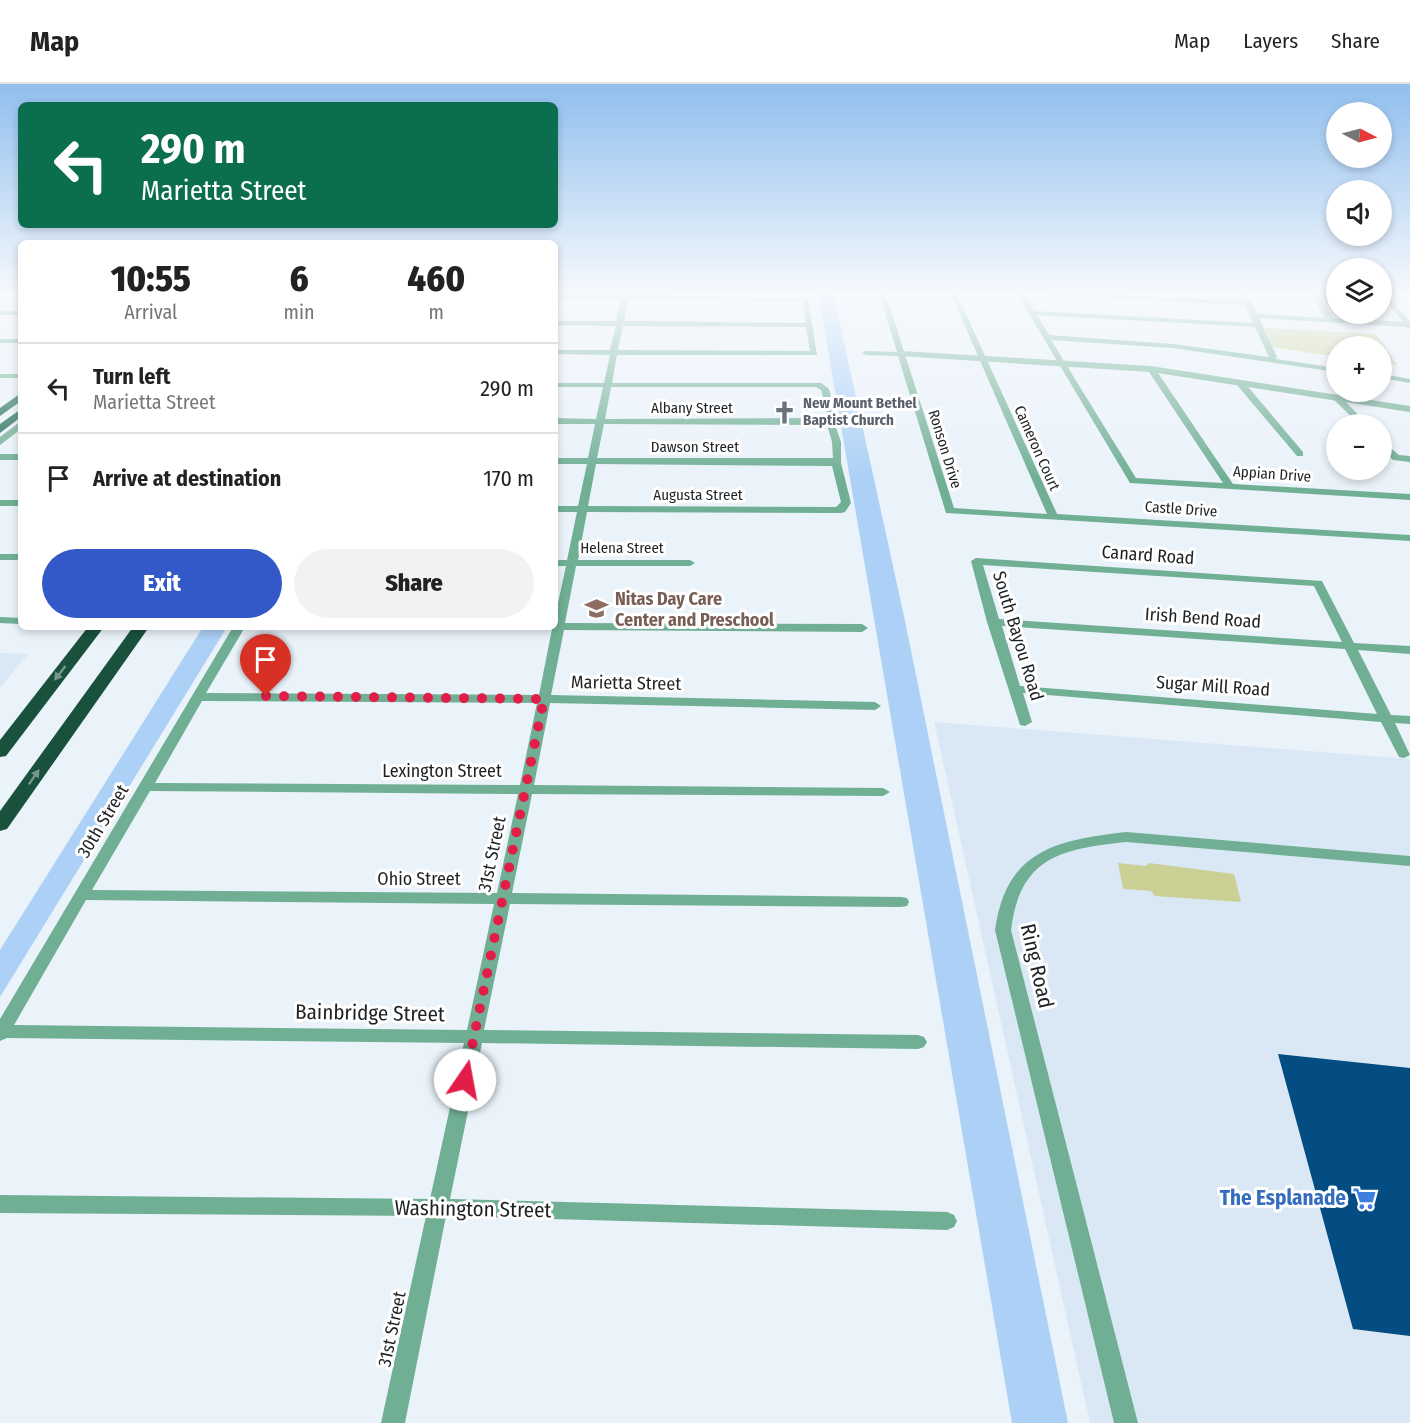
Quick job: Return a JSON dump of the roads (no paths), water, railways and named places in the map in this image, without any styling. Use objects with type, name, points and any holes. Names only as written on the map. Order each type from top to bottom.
[{"type":"highway","points":[[0,752],[94,630]]},
{"type":"highway","points":[[0,825],[139,630]]},
{"type":"main road","points":[[0,413],[18,398]]},
{"type":"main road","points":[[0,430],[18,415]]},
{"type":"street","name":"31st Street","points":[[558,616],[563,563],[583,509],[614,354]]},
{"type":"street","name":"Ronson Drive","points":[[902,354],[950,511]]},
{"type":"street","points":[[910,354],[1151,369],[1326,396]]},
{"type":"street","name":"Cameron Court","points":[[981,354],[1053,516]]},
{"type":"street","points":[[1059,354],[1065,364]]},
{"type":"street","points":[[1232,354],[1326,368]]},
{"type":"street","points":[[1271,360],[1272,354]]},
{"type":"street","name":"Appian Drive","points":[[1065,364],[1133,481],[1410,497]]},
{"type":"street","points":[[1151,369],[1230,486]]},
{"type":"street","points":[[0,376],[18,376]]},
{"type":"street","points":[[1392,378],[1410,381]]},
{"type":"street","points":[[1240,383],[1300,454]]},
{"type":"street","points":[[558,385],[818,385],[825,389],[830,422],[834,430],[838,458],[836,463]]},
{"type":"street","points":[[1341,402],[1353,414]]},
{"type":"street","points":[[1364,402],[1410,409]]},
{"type":"street","name":"Albany Street","points":[[558,421],[830,422]]},
{"type":"street","points":[[0,442],[18,427]]},
{"type":"street","points":[[1392,454],[1396,458],[1410,459]]},
{"type":"street","points":[[0,457],[18,457]]},
{"type":"street","name":"Dawson Street","points":[[558,461],[836,463]]},
{"type":"street","name":"Augusta Street","points":[[558,509],[841,510],[841,506],[846,503],[836,463]]},
{"type":"street","points":[[0,503],[18,503]]},
{"type":"street","name":"Castle Drive","points":[[950,511],[1410,538]]},
{"type":"street","points":[[0,556],[18,557]]},
{"type":"street","name":"Canard Road","points":[[976,561],[1318,582],[1350,645]]},
{"type":"street","name":"South Bayou Road","points":[[976,561],[1025,722]]},
{"type":"street","name":"Helena Street","points":[[563,563],[690,563]]},
{"type":"street","points":[[0,620],[18,621]]},
{"type":"street","name":"Irish Bend Road","points":[[993,622],[1410,650]]},
{"type":"street","points":[[558,626],[862,628]]},
{"type":"street","name":"30th Street","points":[[1,1032],[237,630]]},
{"type":"street","name":"31st Street","points":[[393,1423],[526,790],[556,630]]},
{"type":"street","points":[[1350,645],[1404,754]]},
{"type":"street","name":"Sugar Mill Road","points":[[1014,689],[1410,720]]},
{"type":"street","name":"Marietta Street","points":[[197,697],[544,699],[874,706]]},
{"type":"street","name":"Lexington Street","points":[[145,787],[883,792]]},
{"type":"street","name":"Ring Road","points":[[1126,1423],[1003,930],[1004,909],[1013,886],[1028,867],[1042,857],[1088,841],[1126,837],[1410,861]]},
{"type":"street","name":"Ohio Street","points":[[82,895],[901,902]]},
{"type":"street","name":"Bainbridge Street","points":[[1,1032],[918,1042]]},
{"type":"street","name":"Washington Street","points":[[0,1204],[437,1208],[947,1221]]},
{"type":"water","points":[[829,354],[847,354],[905,621],[1068,1423],[1012,1423]]},
{"type":"water","points":[[201,630],[225,630],[0,997],[0,950]]},
{"type":"place","name":"New Mount Bethel Baptist Church","points":[[785,412]]},
{"type":"place","name":"Nitas Day Care Center and Preschool","points":[[597,609]]},
{"type":"place","name":"The Esplanade","points":[[1364,1198]]}]
